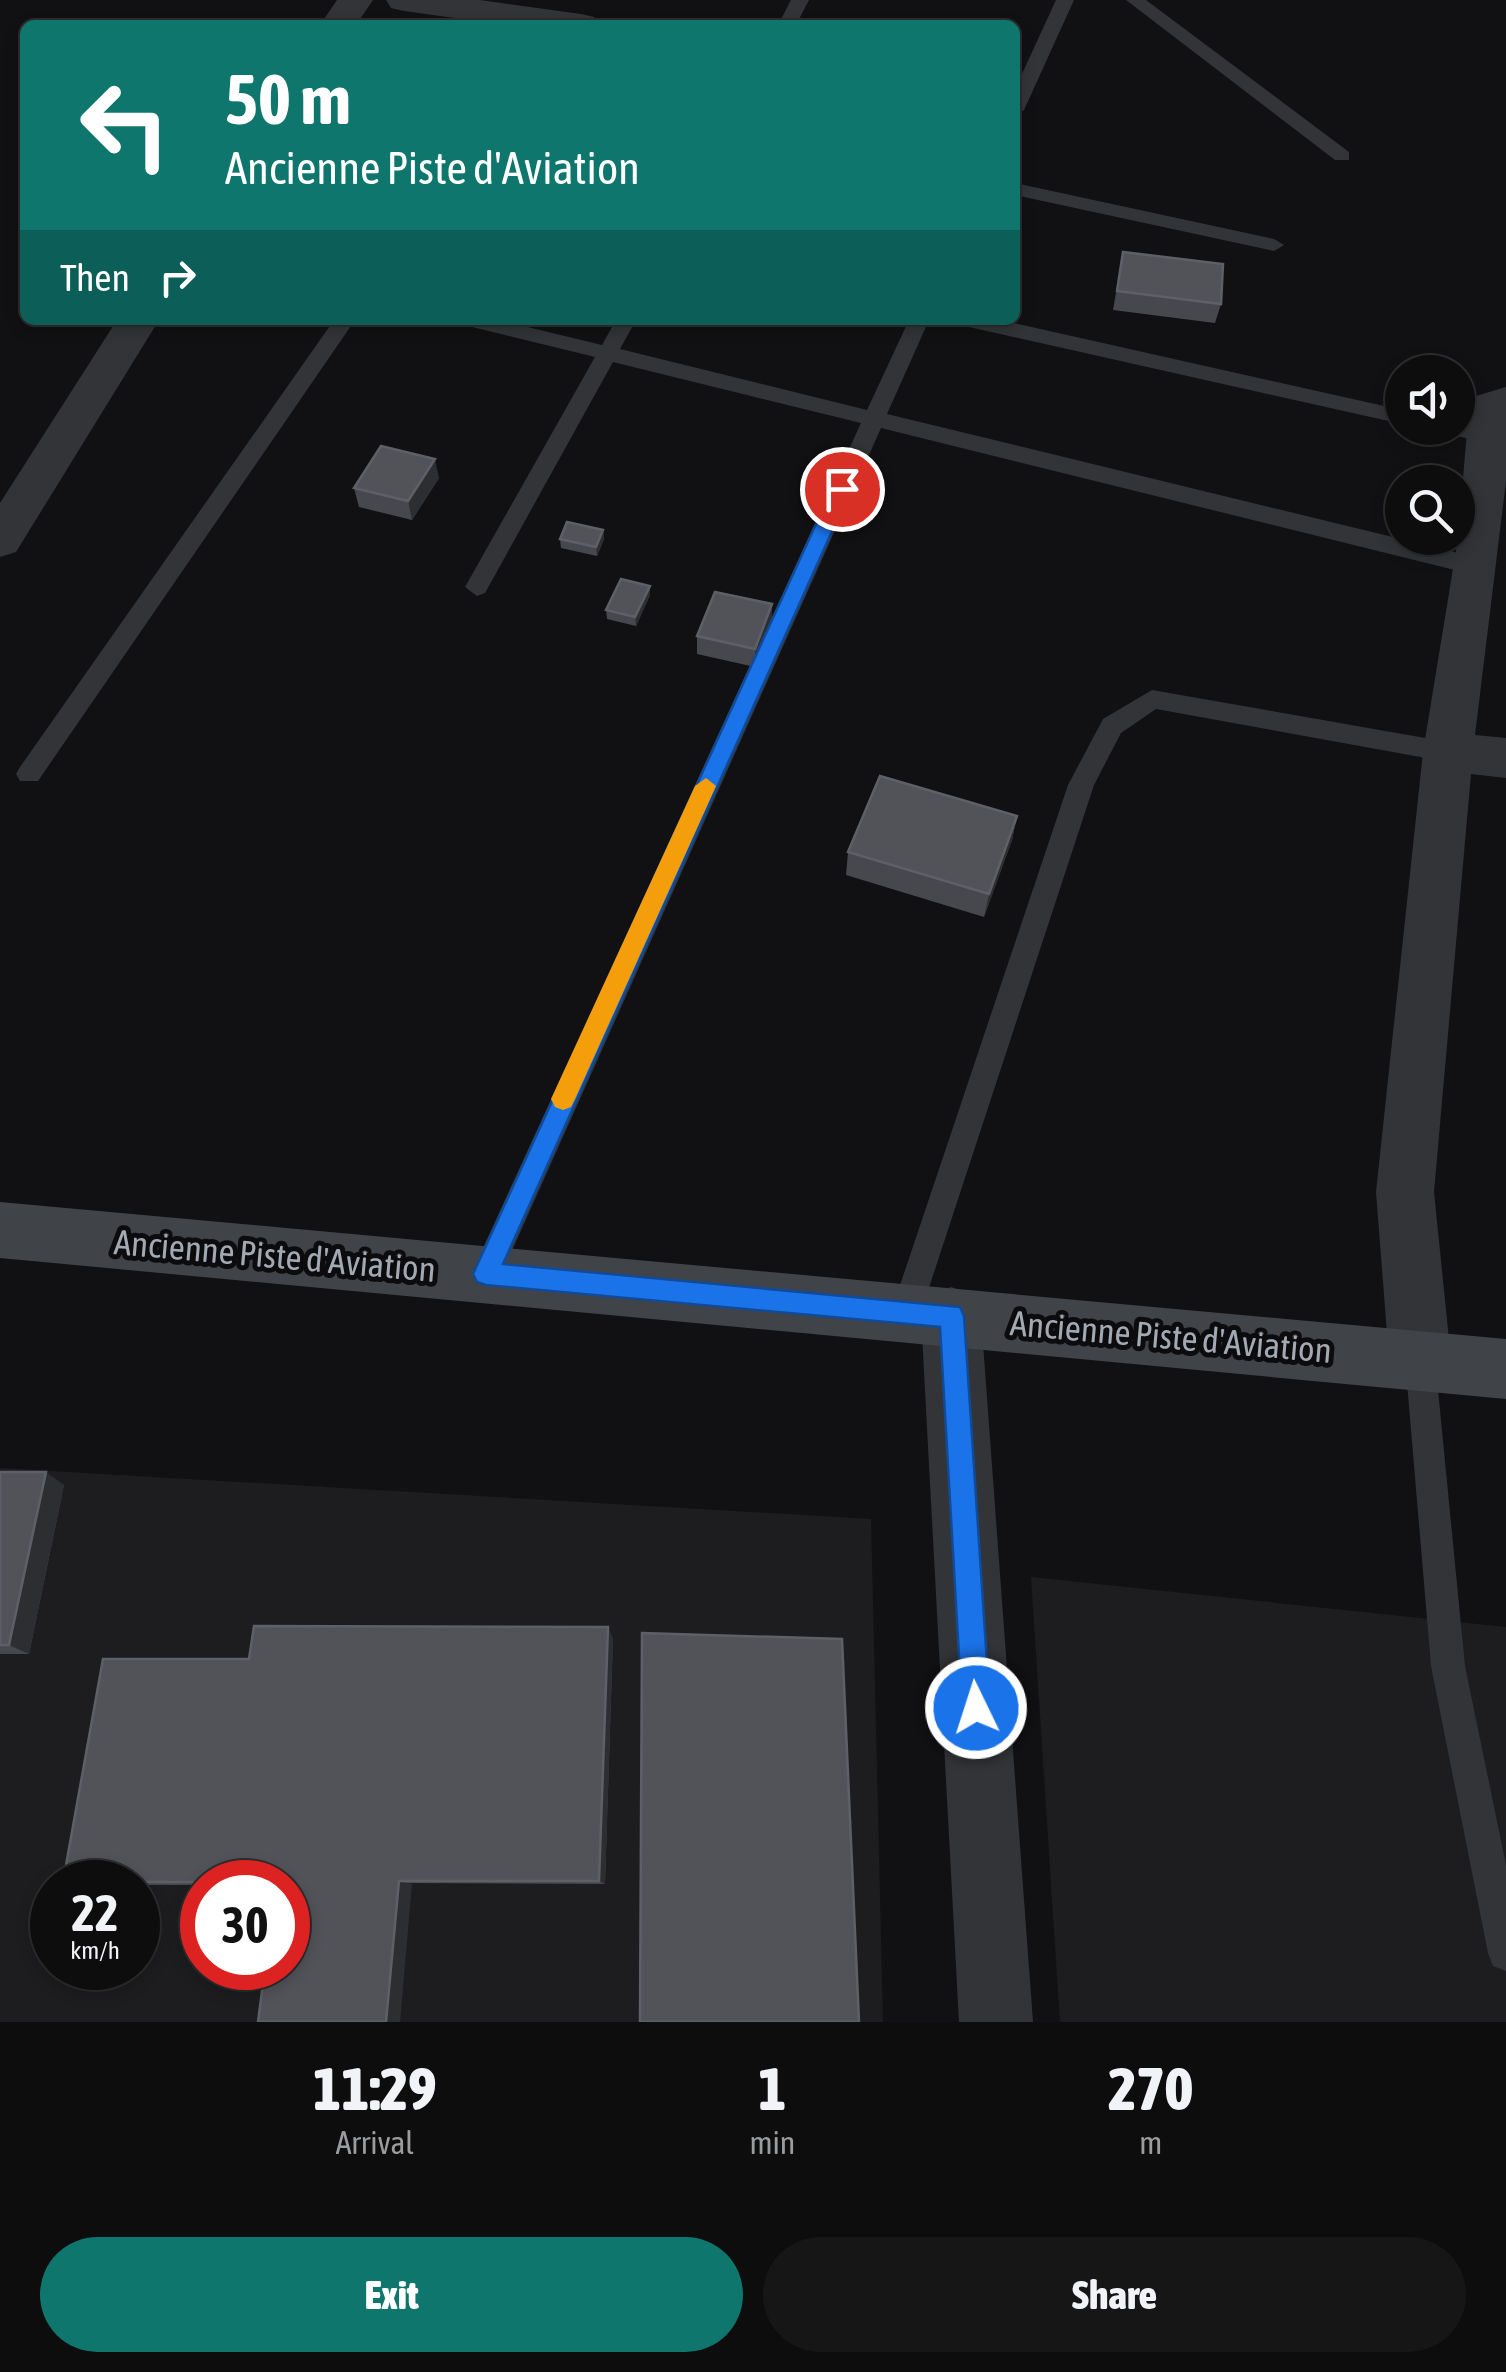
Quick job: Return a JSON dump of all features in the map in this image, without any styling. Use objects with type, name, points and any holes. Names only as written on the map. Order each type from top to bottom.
[{"type":"street","points":[[404,0],[541,20]]},
{"type":"street","points":[[0,540],[135,325]]},
{"type":"street","points":[[1420,1359],[1405,1192],[1448,752],[1475,566],[1482,422]]},
{"type":"street","points":[[1448,752],[1506,758]]},
{"type":"street","name":"Ancienne Piste d'Aviation","points":[[0,1230],[1506,1370]]},
{"type":"street","points":[[929,1314],[996,2022]]},
{"type":"lane","points":[[1020,99],[1064,0]]},
{"type":"lane","points":[[1135,0],[1342,156]]},
{"type":"lane","points":[[1020,189],[1274,245]]},
{"type":"lane","points":[[30,774],[342,325]]},
{"type":"lane","points":[[493,325],[1475,566]]},
{"type":"lane","points":[[477,586],[623,325]]},
{"type":"lane","points":[[486,1274],[917,325]]},
{"type":"lane","points":[[992,325],[1385,412]]},
{"type":"lane","points":[[929,1314],[1081,785],[1112,726],[1152,699],[1448,752]]},
{"type":"lane","points":[[1420,1359],[1448,1666],[1506,1953]]},
{"type":"shaded area","points":[[0,1468],[871,1519],[883,2022],[0,2022]]},
{"type":"shaded area","points":[[1031,1577],[1506,1627],[1506,2022],[1060,2022]]},
{"type":"building","points":[[1123,252],[1223,264],[1221,304],[1117,291]]},
{"type":"building","points":[[381,446],[435,459],[408,501],[354,488]]},
{"type":"building","points":[[567,522],[603,530],[596,547],[560,539]]},
{"type":"building","points":[[621,579],[650,586],[635,617],[606,610]]},
{"type":"building","points":[[715,592],[772,604],[755,649],[697,636]]},
{"type":"building","points":[[880,776],[1017,816],[989,894],[848,852]]},
{"type":"building","points":[[0,1472],[46,1472],[9,1645],[0,1645]]},
{"type":"building","points":[[254,1626],[608,1627],[599,1881],[399,1881],[386,2022],[258,2022],[262,1990],[310,1990],[310,1860],[180,1860],[180,1882],[160,1882],[160,1860],[67,1860],[103,1659],[249,1659]]},
{"type":"building","points":[[642,1633],[842,1639],[859,2022],[640,2022]]},
{"type":"slow traffic","points":[[563,1099],[706,786]]},
{"type":"route","points":[[842,489],[486,1274],[952,1316],[976,1708]]}]
